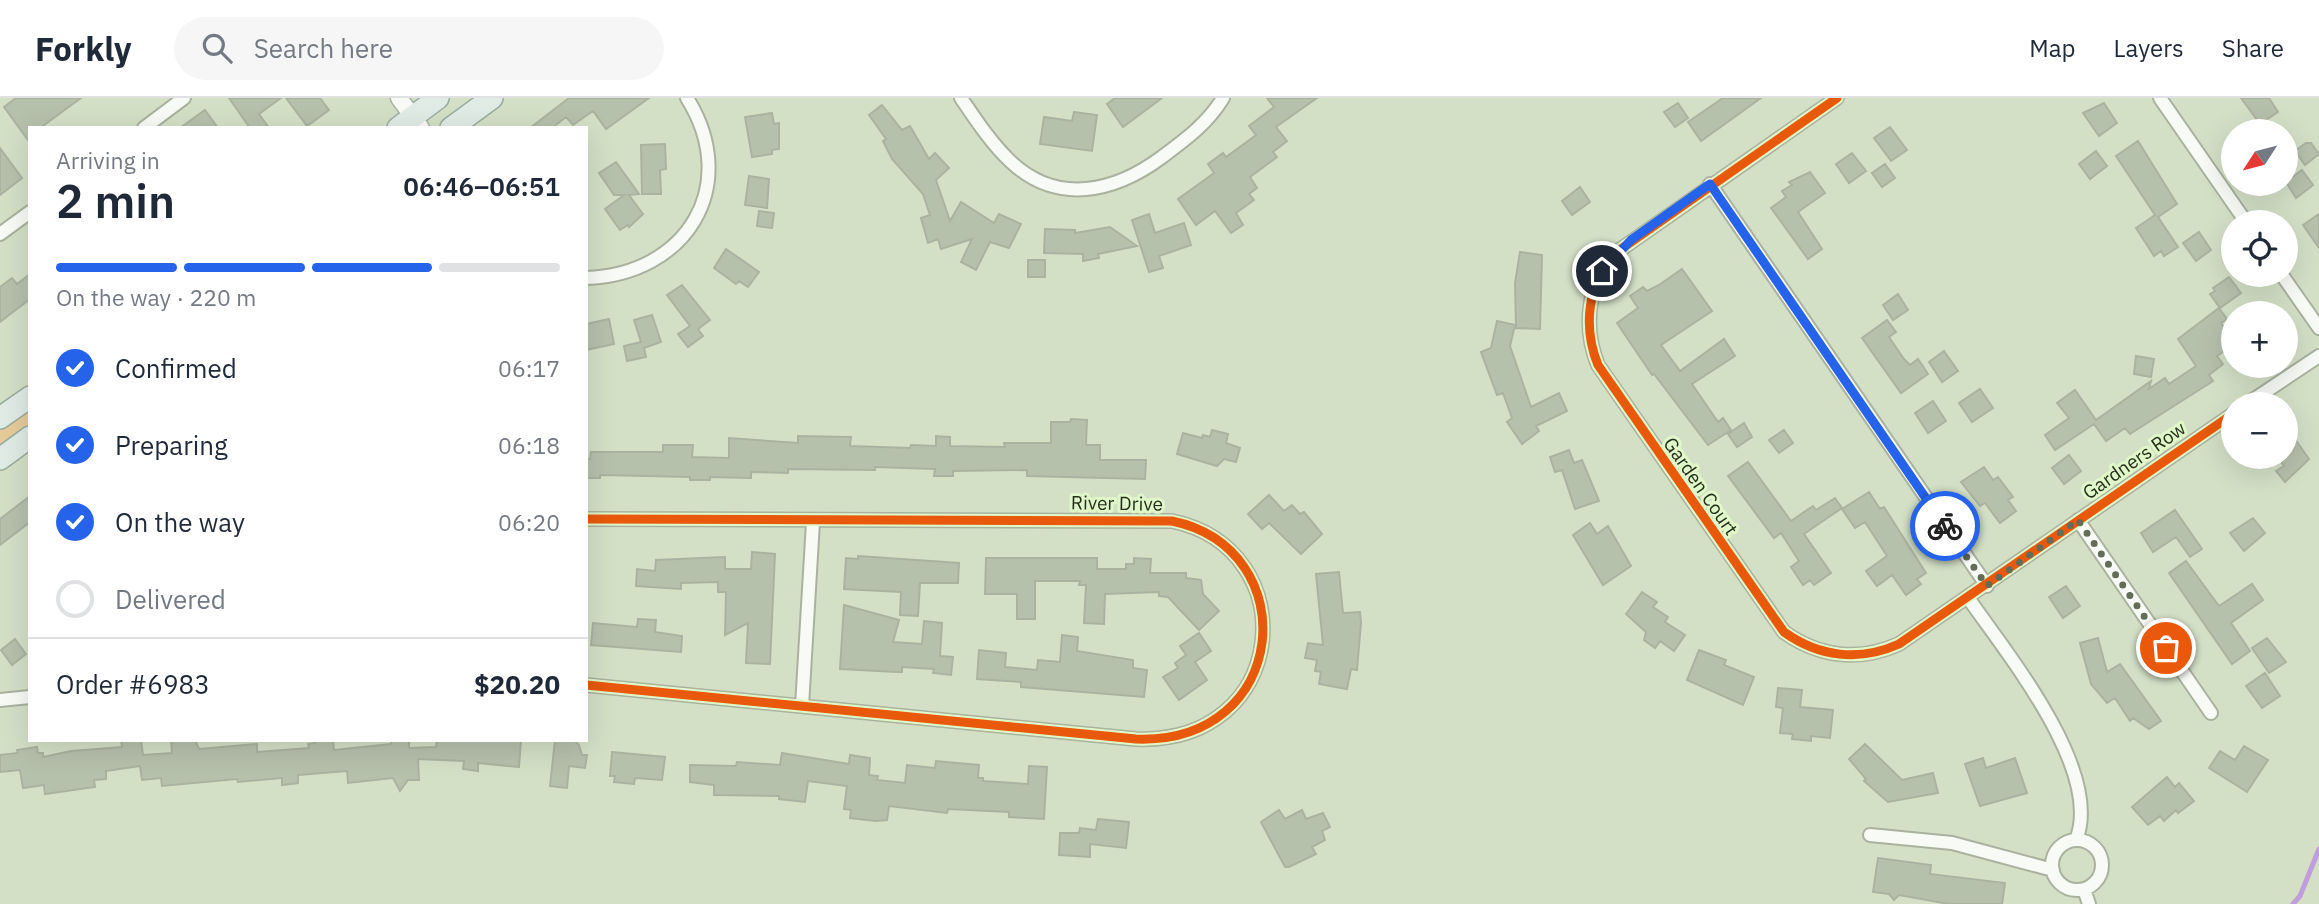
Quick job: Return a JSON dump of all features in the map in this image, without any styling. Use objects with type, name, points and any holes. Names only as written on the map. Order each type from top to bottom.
[{"type":"main road","points":[[411,124],[438,98]]},
{"type":"main road","points":[[454,126],[492,98]]},
{"type":"main road","points":[[0,418],[28,398]]},
{"type":"main road","points":[[0,459],[28,438]]},
{"type":"street","points":[[147,126],[184,98]]},
{"type":"street","points":[[399,98],[411,124]]},
{"type":"street","points":[[588,278],[614,276],[654,262],[677,242],[694,220],[704,194],[709,166],[701,123],[687,98]]},
{"type":"street","points":[[961,98],[1002,153],[1026,173],[1051,185],[1088,190],[1112,186],[1147,168],[1207,121],[1223,98]]},
{"type":"street","points":[[1837,98],[1710,184],[1987,586]]},
{"type":"street","points":[[2160,98],[2238,210]]},
{"type":"street","name":"Garden Court","points":[[1710,184],[1631,240],[1602,271],[1589,310],[1590,340],[1598,365],[1772,620],[1796,640],[1814,650],[1838,655],[1881,652],[1899,644],[1987,586]]},
{"type":"street","points":[[0,234],[28,213]]},
{"type":"street","points":[[2290,287],[2319,328]]},
{"type":"street","points":[[2265,392],[2319,356]]},
{"type":"street","name":"Gardners Row","points":[[1987,586],[2221,422]]},
{"type":"street","name":"River Drive","points":[[588,519],[813,522],[1155,520],[1186,524],[1228,550],[1244,569],[1259,604],[1262,638],[1256,667],[1235,704],[1199,730],[1171,739],[1124,738],[588,685]]},
{"type":"street","points":[[2078,520],[2211,713]]},
{"type":"street","points":[[802,706],[813,522]]},
{"type":"street","points":[[1969,599],[2056,726],[2077,789],[2079,825],[2076,841]]},
{"type":"street","points":[[0,700],[28,696]]},
{"type":"street","points":[[1870,835],[1952,843],[2053,870]]},
{"type":"street","points":[[2076,841],[2091,844],[2101,857],[2101,873],[2084,889],[2068,888],[2056,877],[2053,870],[2055,853],[2060,847],[2076,841]]},
{"type":"street","points":[[2084,889],[2089,904]]},
{"type":"shaded area","points":[[28,409],[28,428],[0,449],[0,429]]},
{"type":"building","points":[[16,98],[81,98],[43,126],[28,126],[28,140],[4,107]]},
{"type":"building","points":[[229,98],[281,98],[259,114],[268,126],[249,126]]},
{"type":"building","points":[[286,98],[320,98],[329,110],[307,126]]},
{"type":"building","points":[[569,98],[649,98],[606,129],[593,111],[573,125],[566,117],[555,126],[533,126]]},
{"type":"building","points":[[1115,98],[1162,98],[1123,127],[1107,104]]},
{"type":"building","points":[[1267,98],[1317,98],[1276,127],[1287,141],[1273,152],[1277,157],[1250,177],[1257,188],[1249,194],[1254,200],[1236,213],[1243,225],[1231,233],[1215,211],[1196,225],[1178,199],[1214,173],[1208,164],[1223,153],[1226,157],[1256,135],[1249,126],[1274,107]]},
{"type":"building","points":[[1723,98],[1761,98],[1701,141],[1688,122]]},
{"type":"building","points":[[2241,98],[2269,98],[2278,112],[2268,119],[2256,119]]},
{"type":"building","points":[[1678,103],[1688,118],[1675,127],[1664,112]]},
{"type":"building","points":[[2104,103],[2117,123],[2099,136],[2083,113]]},
{"type":"building","points":[[882,105],[902,130],[910,126],[929,159],[935,153],[949,168],[936,180],[950,221],[961,202],[994,223],[999,214],[1021,224],[1009,248],[990,242],[976,270],[961,262],[972,239],[941,249],[938,239],[928,243],[921,218],[930,215],[923,194],[892,159],[883,141],[886,139],[869,115]]},
{"type":"building","points":[[205,110],[217,126],[183,126]]},
{"type":"building","points":[[1074,112],[1097,115],[1092,151],[1040,144],[1044,117],[1072,121]]},
{"type":"building","points":[[772,113],[774,124],[779,123],[779,149],[772,150],[772,154],[752,157],[745,117]]},
{"type":"building","points":[[1890,127],[1907,150],[1891,161],[1874,138]]},
{"type":"building","points":[[2138,141],[2177,204],[2158,217],[2178,247],[2164,256],[2161,251],[2154,256],[2136,228],[2155,215],[2116,156]]},
{"type":"building","points":[[2311,143],[2319,154],[2305,165],[2298,155],[2298,149]]},
{"type":"building","points":[[665,144],[666,169],[660,170],[661,194],[642,194],[641,145]]},
{"type":"building","points":[[0,148],[22,178],[0,195]]},
{"type":"building","points":[[2096,151],[2107,166],[2090,179],[2079,164]]},
{"type":"building","points":[[1852,153],[1866,171],[1849,183],[1836,164]]},
{"type":"building","points":[[616,162],[639,194],[629,195],[643,214],[629,227],[628,225],[620,230],[605,209],[624,195],[614,195],[599,173]]},
{"type":"building","points":[[1885,164],[1895,178],[1882,187],[1872,173]]},
{"type":"building","points":[[2302,170],[2313,185],[2296,198],[2295,196],[2298,196],[2298,173]]},
{"type":"building","points":[[1810,172],[1825,193],[1798,212],[1822,249],[1808,259],[1771,208],[1786,197],[1782,191],[1792,185],[1789,182]]},
{"type":"building","points":[[749,176],[769,179],[767,208],[745,205]]},
{"type":"building","points":[[1580,187],[1590,202],[1572,215],[1562,201]]},
{"type":"building","points":[[759,211],[774,213],[772,228],[757,226]]},
{"type":"building","points":[[1149,214],[1155,233],[1184,223],[1191,245],[1159,256],[1163,268],[1149,272],[1132,220]]},
{"type":"building","points":[[2319,214],[2319,248],[2303,225]]},
{"type":"building","points":[[1110,227],[1137,246],[1098,254],[1099,258],[1083,261],[1083,254],[1044,253],[1045,229],[1075,230],[1075,233]]},
{"type":"building","points":[[2199,232],[2211,250],[2196,261],[2183,243]]},
{"type":"building","points":[[726,249],[759,272],[748,287],[739,281],[736,284],[714,268]]},
{"type":"building","points":[[1520,252],[1542,255],[1540,329],[1516,328],[1515,283]]},
{"type":"building","points":[[1028,260],[1045,260],[1045,277],[1028,277]]},
{"type":"building","points":[[1682,269],[1712,311],[1661,345],[1680,371],[1724,339],[1735,356],[1692,384],[1718,422],[1723,418],[1731,430],[1708,445],[1654,374],[1652,375],[1617,323],[1638,308],[1630,296],[1643,287],[1647,291],[1659,285]]},
{"type":"building","points":[[28,276],[28,301],[0,322],[0,287],[12,278],[17,284]]},
{"type":"building","points":[[2221,282],[2221,287],[2236,287],[2241,293],[2230,301],[2221,301],[2220,308],[2210,294],[2215,291],[2213,288]]},
{"type":"building","points":[[682,285],[710,320],[698,329],[703,336],[688,347],[678,334],[690,326],[667,295]]},
{"type":"building","points":[[1898,294],[1908,310],[1893,320],[1883,305]]},
{"type":"building","points":[[2219,308],[2221,353],[2217,356],[2221,366],[2209,375],[2213,381],[2130,434],[2125,428],[2106,441],[2094,424],[2055,450],[2045,435],[2069,418],[2057,403],[2075,390],[2096,420],[2151,381],[2149,389],[2165,378],[2169,384],[2196,366],[2178,339]]},
{"type":"building","points":[[652,315],[661,342],[644,348],[646,357],[627,361],[624,346],[641,342],[634,320]]},
{"type":"building","points":[[609,319],[614,344],[588,350],[588,324]]},
{"type":"building","points":[[1887,320],[1896,332],[1889,337],[1904,359],[1910,365],[1918,359],[1928,374],[1901,393],[1862,338]]},
{"type":"building","points":[[1497,321],[1515,325],[1510,346],[1531,407],[1559,393],[1567,411],[1536,426],[1539,431],[1522,444],[1507,422],[1512,418],[1503,393],[1497,395],[1481,352],[1491,348]]},
{"type":"building","points":[[1944,351],[1958,371],[1942,382],[1929,362]]},
{"type":"building","points":[[2136,356],[2154,359],[2151,377],[2134,374]]},
{"type":"building","points":[[1980,389],[1993,408],[1972,422],[1959,403]]},
{"type":"building","points":[[1933,401],[1946,421],[1928,433],[1915,413]]},
{"type":"building","points":[[1071,419],[1087,420],[1086,445],[1100,445],[1100,460],[1146,460],[1145,479],[1027,476],[1027,470],[953,471],[953,476],[934,476],[935,469],[875,467],[875,470],[788,469],[788,473],[751,472],[751,478],[710,477],[710,480],[600,475],[600,478],[588,478],[588,459],[591,452],[663,452],[663,445],[693,445],[692,457],[729,458],[729,438],[798,443],[798,436],[851,437],[850,446],[910,448],[911,445],[936,446],[936,436],[950,437],[950,446],[1005,447],[1004,443],[1051,443],[1051,422],[1070,422]]},
{"type":"building","points":[[1744,423],[1752,437],[1737,447],[1728,434]]},
{"type":"building","points":[[1212,430],[1228,434],[1226,443],[1240,448],[1236,462],[1224,459],[1217,466],[1177,454],[1183,433],[1202,438],[1203,435],[1210,437]]},
{"type":"building","points":[[1784,430],[1793,443],[1779,453],[1769,440]]},
{"type":"building","points":[[2298,443],[2309,459],[2285,482],[2276,471],[2298,469]]},
{"type":"building","points":[[1569,450],[1574,463],[1582,460],[1599,501],[1575,509],[1562,470],[1555,472],[1550,457]]},
{"type":"building","points":[[2069,455],[2081,471],[2064,484],[2052,468]]},
{"type":"building","points":[[1748,462],[1791,521],[1813,506],[1816,510],[1835,498],[1842,508],[1804,534],[1831,573],[1814,585],[1810,580],[1803,585],[1791,567],[1799,561],[1781,533],[1774,538],[1728,476]]},
{"type":"building","points":[[1984,467],[1993,480],[1998,477],[2013,497],[2008,500],[2016,511],[2000,523],[1985,503],[1980,506],[1961,482]]},
{"type":"building","points":[[1869,492],[1880,509],[1884,507],[1926,573],[1917,579],[1921,584],[1906,595],[1892,575],[1877,586],[1866,571],[1887,556],[1865,522],[1855,528],[1842,509]]},
{"type":"building","points":[[1269,495],[1284,511],[1292,505],[1300,514],[1304,512],[1322,534],[1301,554],[1269,523],[1262,529],[1248,514]]},
{"type":"building","points":[[28,498],[28,524],[0,545],[0,519]]},
{"type":"building","points":[[2175,510],[2202,549],[2190,557],[2176,537],[2153,552],[2141,533]]},
{"type":"building","points":[[2253,518],[2265,533],[2244,551],[2230,533]]},
{"type":"building","points":[[1590,523],[1597,534],[1608,526],[1631,566],[1603,585],[1573,535]]},
{"type":"building","points":[[752,552],[775,554],[770,664],[746,663],[748,623],[725,635],[726,592],[718,592],[718,582],[681,583],[681,589],[636,586],[637,569],[655,571],[656,560],[725,557],[725,569],[751,569]]},
{"type":"building","points":[[858,556],[959,563],[958,583],[920,583],[918,616],[900,615],[901,592],[844,589],[846,558],[858,559]]},
{"type":"building","points":[[986,558],[1097,558],[1097,569],[1126,569],[1126,564],[1134,564],[1134,558],[1151,559],[1150,573],[1186,573],[1186,578],[1201,580],[1203,594],[1219,611],[1199,630],[1168,597],[1159,596],[1159,592],[1105,594],[1104,624],[1084,623],[1086,585],[1079,585],[1080,581],[1035,581],[1035,619],[1017,619],[1017,594],[985,594]]},
{"type":"building","points":[[2186,561],[2219,606],[2252,584],[2263,600],[2231,623],[2250,651],[2232,664],[2169,573]]},
{"type":"building","points":[[1339,572],[1343,613],[1360,612],[1361,623],[1357,670],[1351,669],[1347,689],[1319,684],[1321,672],[1315,671],[1317,660],[1305,658],[1308,643],[1323,645],[1316,574]]},
{"type":"building","points":[[2066,586],[2080,606],[2063,618],[2049,597]]},
{"type":"building","points":[[1642,592],[1657,602],[1653,607],[1668,617],[1665,622],[1685,635],[1674,651],[1660,641],[1655,648],[1644,640],[1646,632],[1626,614]]},
{"type":"building","points":[[844,605],[899,620],[893,642],[922,644],[924,621],[942,623],[940,656],[953,657],[951,675],[933,673],[934,669],[902,667],[902,672],[840,669]]},
{"type":"building","points":[[638,619],[656,620],[655,632],[682,636],[681,652],[591,645],[593,623],[637,627]]},
{"type":"building","points":[[1199,633],[1211,651],[1195,662],[1207,680],[1179,700],[1163,677],[1178,668],[1175,663],[1186,655],[1180,646]]},
{"type":"building","points":[[1062,635],[1078,637],[1077,651],[1133,660],[1133,668],[1147,670],[1144,697],[1021,687],[1021,682],[977,679],[979,650],[1006,653],[1005,667],[1037,670],[1038,660],[1060,662]]},
{"type":"building","points":[[2098,638],[2107,672],[2120,664],[2161,721],[2149,729],[2133,718],[2130,721],[2115,698],[2107,703],[2091,684],[2080,643]]},
{"type":"building","points":[[2267,638],[2286,662],[2269,673],[2252,648]]},
{"type":"building","points":[[15,639],[26,654],[12,665],[1,650]]},
{"type":"building","points":[[1699,650],[1726,660],[1724,665],[1754,677],[1743,705],[1687,680]]},
{"type":"building","points":[[2265,673],[2280,696],[2262,708],[2246,686]]},
{"type":"building","points":[[1778,688],[1802,690],[1800,707],[1833,710],[1830,738],[1811,736],[1811,741],[1792,739],[1793,734],[1780,733],[1783,708],[1776,707]]},
{"type":"building","points":[[121,742],[141,742],[143,755],[172,753],[171,742],[196,742],[199,749],[257,744],[257,752],[309,748],[308,744],[315,742],[333,742],[334,750],[391,742],[409,742],[409,748],[436,747],[437,742],[521,742],[519,767],[478,763],[478,771],[463,769],[464,761],[418,759],[419,780],[408,780],[400,791],[393,778],[348,783],[347,771],[298,775],[298,783],[282,785],[282,778],[162,786],[161,778],[142,780],[140,766],[106,771],[106,779],[94,780],[95,787],[45,794],[44,785],[23,788],[20,770],[0,772],[0,755],[18,753],[17,750],[37,747],[38,753],[43,753],[43,757],[71,751],[122,747]]},
{"type":"building","points":[[555,742],[576,742],[582,755],[587,755],[585,768],[569,766],[567,788],[550,786]]},
{"type":"building","points":[[1865,744],[1902,780],[1933,773],[1938,793],[1888,802],[1864,781],[1866,779],[1849,759]]},
{"type":"building","points":[[2244,746],[2268,760],[2247,792],[2209,768],[2220,751],[2235,760]]},
{"type":"building","points":[[612,752],[665,757],[662,780],[635,778],[634,784],[614,782],[615,776],[610,776]]},
{"type":"building","points":[[782,753],[849,764],[850,755],[870,758],[869,775],[878,776],[877,780],[905,783],[907,765],[935,768],[936,761],[979,765],[978,778],[983,778],[983,781],[1028,784],[1029,766],[1047,767],[1044,819],[1009,817],[1009,812],[948,809],[947,813],[889,806],[887,820],[876,821],[850,818],[851,810],[844,809],[847,786],[808,781],[805,802],[779,799],[779,796],[714,795],[714,785],[690,782],[690,765],[736,766],[737,762],[780,765]]},
{"type":"building","points":[[1983,758],[1986,768],[2015,758],[2027,793],[1980,806],[1965,764]]},
{"type":"building","points":[[2167,777],[2175,787],[2179,783],[2194,801],[2178,813],[2176,810],[2164,821],[2160,816],[2148,825],[2132,807]]},
{"type":"building","points":[[1279,810],[1285,819],[1302,810],[1306,819],[1323,813],[1330,827],[1322,831],[1325,840],[1312,847],[1316,854],[1289,867],[1285,867],[1261,822]]},
{"type":"building","points":[[1098,819],[1129,822],[1126,848],[1090,844],[1090,857],[1059,855],[1060,833],[1079,833],[1080,828],[1096,830]]},
{"type":"building","points":[[1878,858],[1931,865],[1930,874],[2005,883],[2002,904],[1949,904],[1899,895],[1894,900],[1889,894],[1873,892]]},
{"type":"waterway","points":[[2293,904],[2300,896],[2319,849]]},
{"type":"cycle path","points":[[1837,98],[1614,254],[1598,279],[1590,307],[1590,336],[1598,365],[1784,632],[1811,647],[1840,654],[1869,653],[1899,644],[2221,422]]},
{"type":"cycle path","points":[[588,519],[1172,521],[1215,539],[1245,568],[1260,604],[1262,643],[1250,680],[1225,711],[1187,733],[1136,739],[588,685]]},
{"type":"way so far","points":[[1945,526],[1987,586],[2078,520],[2166,648]]},
{"type":"route","points":[[1602,271],[1606,263],[1631,240],[1710,184],[1945,526]]}]
